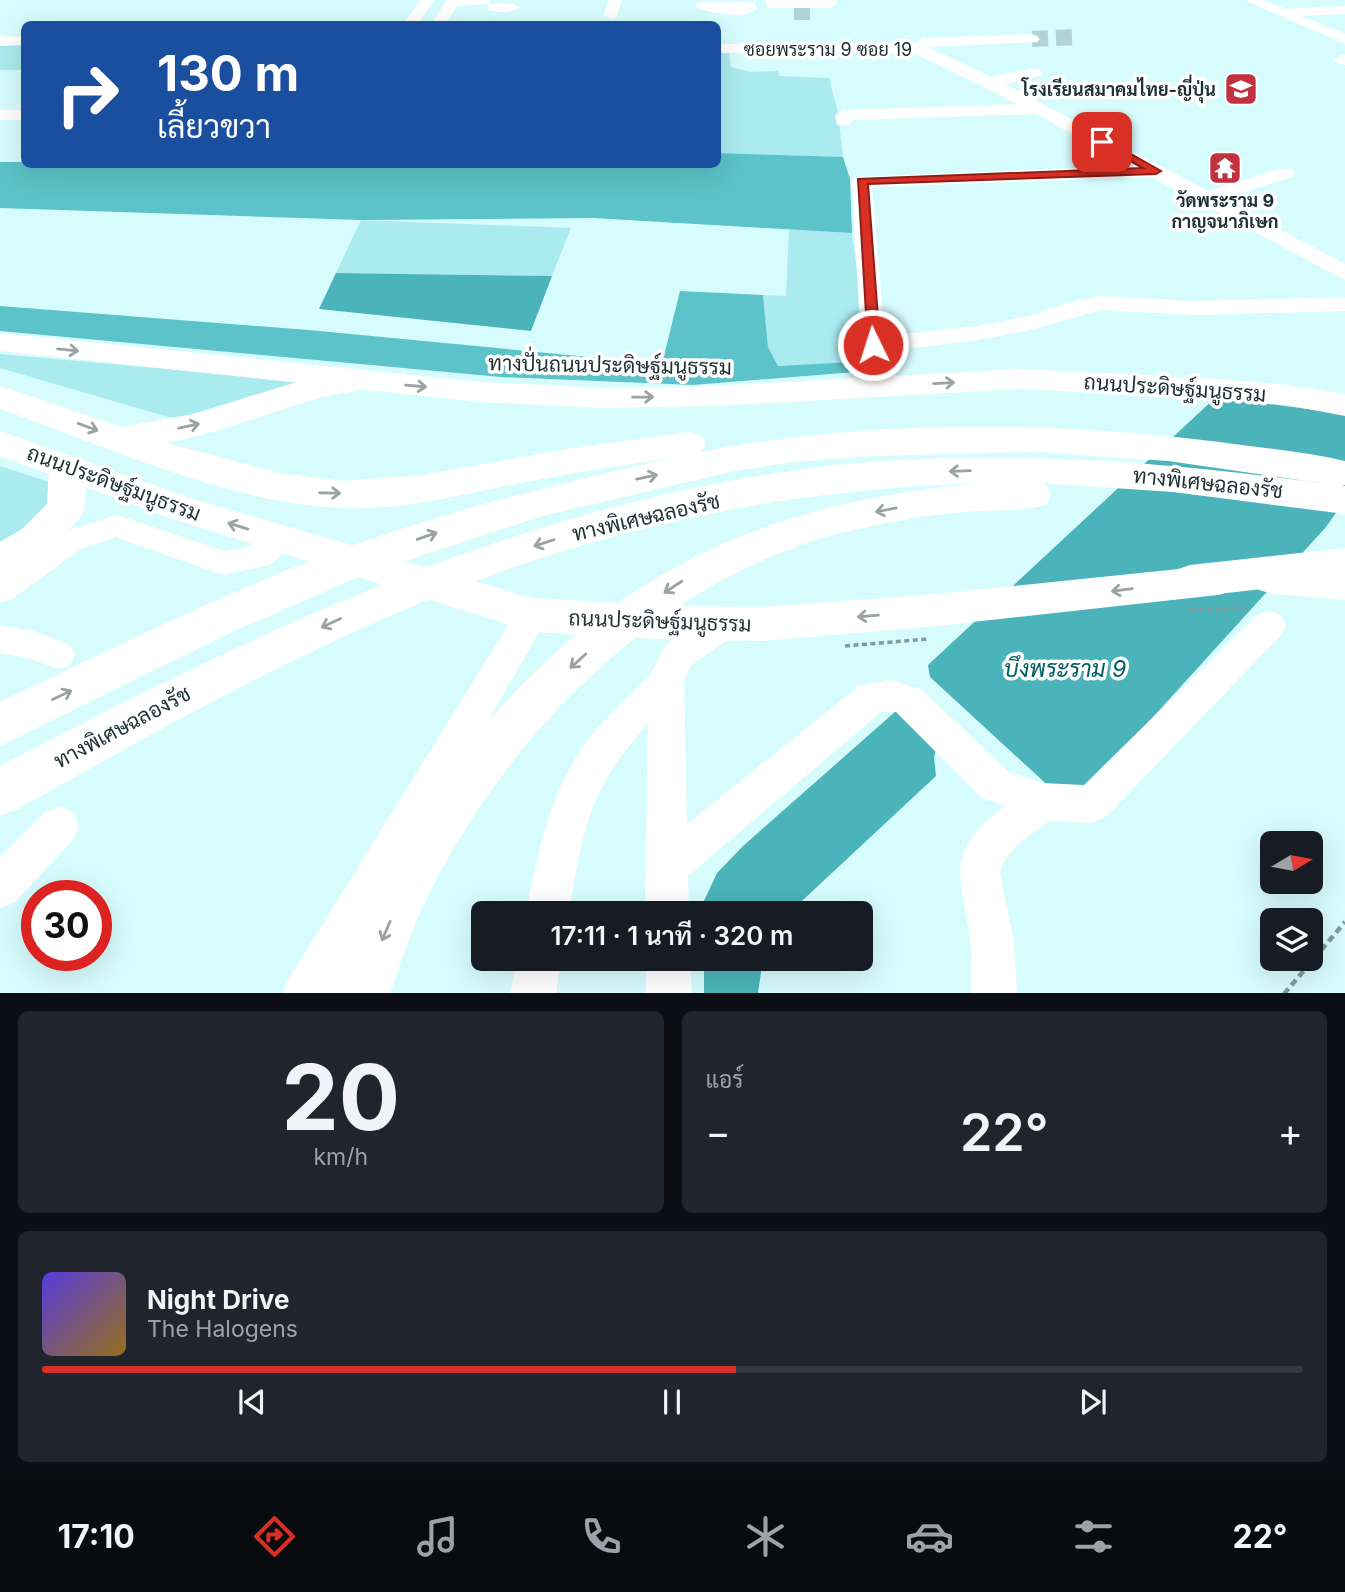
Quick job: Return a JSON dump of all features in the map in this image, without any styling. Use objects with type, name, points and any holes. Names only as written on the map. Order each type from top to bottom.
[{"type":"highway","points":[[122,440],[197,425],[313,388],[358,381]]},
{"type":"highway","points":[[0,397],[242,478],[322,494],[381,492],[444,484],[562,462],[807,428],[909,418],[986,417],[1131,423],[1234,433],[1345,450]]},
{"type":"highway","name":"ทางพิเศษฉลองรัช","points":[[0,724],[228,616],[347,564],[447,529],[571,493],[698,466],[808,448],[1026,440],[1243,457],[1345,473]]},
{"type":"highway","points":[[0,561],[36,540],[66,508],[68,468]]},
{"type":"highway","name":"ทางพิเศษฉลองรัช","points":[[0,792],[251,660],[355,612],[456,572],[562,537],[669,509],[791,485],[897,474],[997,470],[1169,478],[1345,502]]},
{"type":"highway","points":[[359,993],[413,868],[465,789],[519,719],[577,662],[630,616],[680,582],[732,555],[784,536],[865,514],[925,503],[1003,495],[1345,502]]},
{"type":"highway","points":[[1190,581],[1345,564]]},
{"type":"main road","name":"ถนนประดิษฐ์มนูธรรม","points":[[0,342],[358,381],[481,392],[601,398],[716,396],[1033,379],[1202,388],[1345,405]]},
{"type":"main road","name":"ถนนประดิษฐ์มนูธรรม","points":[[0,443],[177,507],[532,615],[763,624],[936,610],[1190,581],[1264,579],[1345,584]]},
{"type":"street","points":[[414,21],[427,0]]},
{"type":"street","points":[[1251,0],[1345,39]]},
{"type":"street","points":[[772,2],[832,5]]},
{"type":"street","points":[[772,2],[779,10],[794,12]]},
{"type":"street","points":[[419,21],[487,7],[512,7]]},
{"type":"street","points":[[702,12],[750,7]]},
{"type":"street","points":[[1281,12],[1345,10]]},
{"type":"street","points":[[921,39],[1032,39]]},
{"type":"street","name":"ซอยพระราม 9 ซอย 19","points":[[721,48],[831,48],[921,39],[989,82],[1345,273]]},
{"type":"street","points":[[0,41],[21,41]]},
{"type":"street","points":[[985,41],[1003,52]]},
{"type":"street","points":[[831,48],[841,58],[845,70]]},
{"type":"street","points":[[989,82],[1034,74]]},
{"type":"street","points":[[843,121],[844,116],[1039,108]]},
{"type":"street","points":[[0,115],[21,115]]},
{"type":"street","points":[[886,386],[873,345],[862,174],[1156,171]]},
{"type":"street","points":[[1207,198],[1285,173]]},
{"type":"street","points":[[1228,192],[1345,252]]},
{"type":"street","points":[[873,345],[978,333],[1035,322],[1077,307],[1101,303],[1192,308],[1345,304]]},
{"type":"street","points":[[0,590],[70,541],[94,531],[117,526],[223,563],[258,557],[280,539]]},
{"type":"street","points":[[305,993],[532,615]]},
{"type":"street","points":[[549,901],[560,843],[584,780],[617,731],[666,681],[678,655],[724,624]]},
{"type":"street","points":[[666,867],[872,697],[890,695],[908,700],[996,785],[1042,802],[1092,804],[1269,625]]},
{"type":"street","points":[[0,639],[33,645],[58,655]]},
{"type":"street","points":[[666,681],[667,901]]},
{"type":"street","points":[[994,993],[992,942],[979,874],[984,854],[1002,834],[1042,802]]},
{"type":"street","points":[[0,887],[59,826]]},
{"type":"street","points":[[533,993],[537,971]]},
{"type":"street","points":[[668,971],[669,993]]},
{"type":"path","points":[[1284,993],[1345,922]]},
{"type":"shaded area","points":[[0,44],[21,44],[21,70],[0,70]]},
{"type":"shaded area","points":[[721,50],[728,50],[731,67],[751,72],[778,71],[779,76],[829,78],[838,113],[843,157],[721,153]]},
{"type":"shaded area","points":[[721,153],[843,157],[850,179],[852,233],[593,218],[361,220],[0,208],[0,162],[21,162],[21,168],[721,168]]},
{"type":"shaded area","points":[[361,220],[571,228],[552,276],[336,273]]},
{"type":"shaded area","points":[[789,229],[852,233],[869,361],[778,366],[768,347],[763,295],[786,296]]},
{"type":"shaded area","points":[[680,291],[763,295],[768,347],[778,366],[869,361],[868,371],[693,385],[501,377],[0,331],[0,306],[309,330],[662,364]]},
{"type":"shaded area","points":[[0,354],[301,381],[199,418],[168,417],[0,368]]},
{"type":"shaded area","points":[[0,466],[49,482],[53,498],[0,554]]},
{"type":"water","points":[[336,273],[552,276],[531,331],[319,309]]},
{"type":"water","name":"บึงพระราม 9","points":[[1216,397],[1345,414],[1345,500],[1326,527],[1084,793],[1054,791],[930,677],[928,665]]},
{"type":"water","points":[[896,711],[937,743],[934,758],[936,776],[802,901],[704,901],[717,873],[743,846]]},
{"type":"water","points":[[704,971],[761,971],[758,993],[704,993]]},
{"type":"tunnel","points":[[794,12],[817,12]]},
{"type":"tunnel","points":[[1032,39],[1075,37]]},
{"type":"place","name":"โรงเรียนสมาคมไทย-ญี่ปุ่น","points":[[1241,89]]},
{"type":"place","name":"วัดพระราม 9 กาญจนาภิเษก","points":[[1225,168]]},
{"type":"route","points":[[873,345],[862,181],[1156,171],[1102,142]]}]
